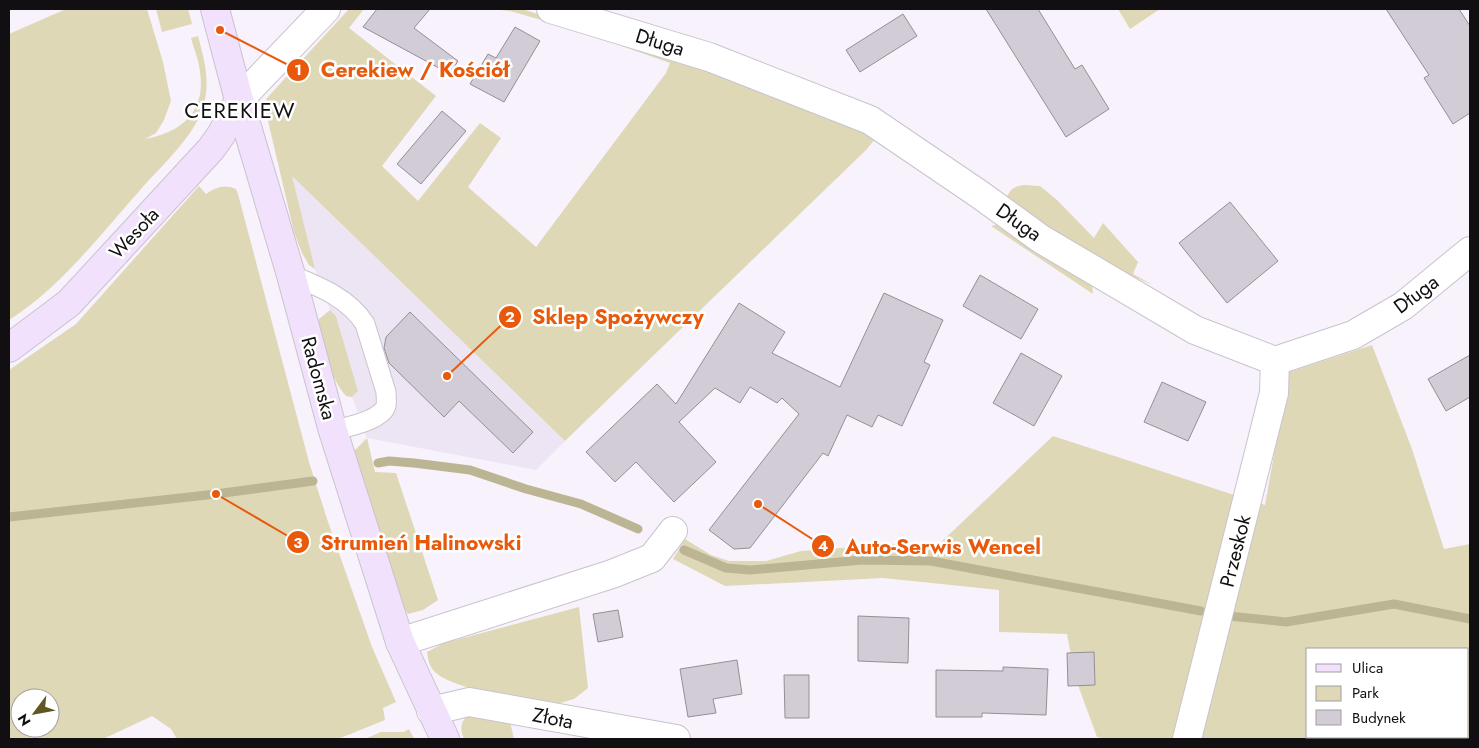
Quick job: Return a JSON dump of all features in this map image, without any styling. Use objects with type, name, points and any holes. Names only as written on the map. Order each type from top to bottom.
[{"type":"street","name":"Radomska","points":[[215,9],[239,100],[291,275],[333,431],[400,642],[445,739]]},
{"type":"street","points":[[239,100],[326,9]]},
{"type":"street","name":"Długa","points":[[551,9],[708,57],[870,120],[979,194],[1041,239],[1194,330],[1276,361],[1353,335],[1403,306],[1470,251]]},
{"type":"street","name":"Wesoła","points":[[9,348],[69,304],[211,149],[222,134],[239,100]]},
{"type":"street","name":"Przeskok","points":[[1187,739],[1274,393],[1276,361]]},
{"type":"street","points":[[400,642],[620,571],[652,558],[673,531]]},
{"type":"street","name":"Złota","points":[[431,711],[469,702],[676,739]]},
{"type":"lane","points":[[291,275],[316,285],[341,300],[359,315],[365,324],[386,392],[387,403],[383,411],[370,419],[333,431]]},
{"type":"shaded area","points":[[291,175],[565,441],[536,470],[367,438],[352,397],[358,391],[336,316],[330,310],[315,269]]},
{"type":"green space","points":[[66,9],[147,9],[163,62],[171,101],[164,120],[156,133],[145,139],[158,136],[180,125],[189,118],[195,109],[201,86],[199,63],[191,38],[198,36],[206,71],[205,98],[199,118],[185,140],[96,241],[46,292],[9,320],[9,34]]},
{"type":"green space","points":[[156,9],[188,9],[192,24],[162,32]]},
{"type":"green space","points":[[349,9],[364,9],[349,28],[436,96],[382,166],[418,201],[480,123],[501,138],[468,187],[536,247],[666,73],[670,63],[573,29],[510,11],[490,9],[522,9],[798,98],[885,138],[875,139],[866,150],[565,441],[292,176],[315,269],[309,265],[302,253],[294,232],[264,104],[267,98]]},
{"type":"green space","points":[[1118,9],[1160,9],[1130,29]]},
{"type":"green space","points":[[1025,185],[1040,186],[1057,200],[1094,238],[1103,223],[1138,262],[1133,274],[1153,285],[1085,256],[1010,206],[1007,196],[1009,193],[1014,188]]},
{"type":"green space","points":[[199,186],[206,194],[220,187],[236,189],[309,462],[372,647],[396,702],[383,708],[385,720],[338,739],[177,739],[171,729],[152,716],[103,739],[9,739],[9,370],[76,324]]},
{"type":"green space","points":[[1002,223],[1092,285],[1093,294],[991,226]]},
{"type":"green space","points":[[330,310],[336,316],[358,391],[352,397],[346,396],[335,380],[318,325],[319,319]]},
{"type":"green space","points":[[1372,345],[1412,449],[1444,549],[1470,544],[1470,739],[1108,739],[1097,737],[1075,677],[1067,634],[999,632],[999,590],[883,578],[725,586],[673,559],[685,539],[711,555],[729,561],[766,561],[801,551],[895,544],[937,546],[1053,436],[1265,505],[1289,372]]},
{"type":"green space","points":[[367,438],[375,472],[396,473],[438,600],[423,610],[408,614],[404,608],[354,451]]},
{"type":"green space","points":[[579,607],[588,688],[574,699],[560,703],[474,689],[443,678],[433,670],[430,664],[427,652],[444,643]]},
{"type":"green space","points":[[467,716],[509,717],[514,739],[464,739],[461,727]]},
{"type":"green space","points":[[409,729],[414,739],[365,739],[381,732],[404,732]]},
{"type":"building","points":[[377,9],[430,9],[414,28],[458,61],[450,74],[363,27]]},
{"type":"building","points":[[986,9],[1038,9],[1075,69],[1082,65],[1109,109],[1066,137]]},
{"type":"building","points":[[1386,9],[1459,9],[1470,26],[1470,113],[1453,124],[1424,78],[1429,75]]},
{"type":"building","points":[[903,14],[917,36],[860,72],[846,50]]},
{"type":"building","points":[[515,27],[540,41],[504,102],[470,84],[488,54],[496,58]]},
{"type":"building","points":[[442,111],[466,131],[421,184],[397,164]]},
{"type":"building","points":[[1230,202],[1278,261],[1227,303],[1179,243]]},
{"type":"building","points":[[980,275],[1038,309],[1021,339],[963,306]]},
{"type":"building","points":[[884,293],[943,320],[924,362],[930,365],[902,426],[878,415],[872,427],[847,415],[828,456],[823,453],[750,548],[734,549],[709,530],[799,414],[782,398],[777,403],[750,387],[740,403],[715,388],[679,422],[716,462],[674,502],[636,462],[615,482],[586,452],[657,384],[676,404],[739,303],[785,332],[772,353],[840,387]]},
{"type":"building","points":[[410,312],[533,432],[513,453],[459,401],[444,417],[389,363],[384,348],[386,337]]},
{"type":"building","points":[[1021,353],[1062,376],[1034,426],[993,403]]},
{"type":"building","points":[[1470,355],[1470,397],[1446,411],[1428,379]]},
{"type":"building","points":[[1162,382],[1206,402],[1188,441],[1144,422]]},
{"type":"building","points":[[618,610],[623,637],[598,642],[593,614]]},
{"type":"building","points":[[858,616],[909,618],[908,663],[858,661]]},
{"type":"building","points":[[1094,652],[1095,685],[1068,686],[1067,653]]},
{"type":"building","points":[[737,660],[742,694],[713,699],[716,713],[688,717],[680,669]]},
{"type":"building","points":[[1003,667],[1048,669],[1046,715],[982,713],[982,717],[936,717],[936,670],[1003,671]]},
{"type":"building","points":[[784,675],[809,675],[809,718],[785,718]]},
{"type":"waterway","points":[[378,463],[389,461],[470,470],[526,489],[581,504],[638,529]]},
{"type":"waterway","points":[[9,517],[216,494],[313,481]]},
{"type":"waterway","points":[[684,550],[726,568],[750,570],[862,560],[931,561],[1201,611]]},
{"type":"waterway","points":[[1229,616],[1286,622],[1394,604],[1470,619]]},
{"type":"place","name":"Cerekiew / Kościół","points":[[220,30]]},
{"type":"place","name":"Sklep Spożywczy","points":[[447,376]]},
{"type":"place","name":"Strumień Halinowski","points":[[216,494]]},
{"type":"place","name":"Auto-Serwis Wencel","points":[[758,504]]},
{"type":"district","name":"CEREKIEW","points":[[240,110]]}]
